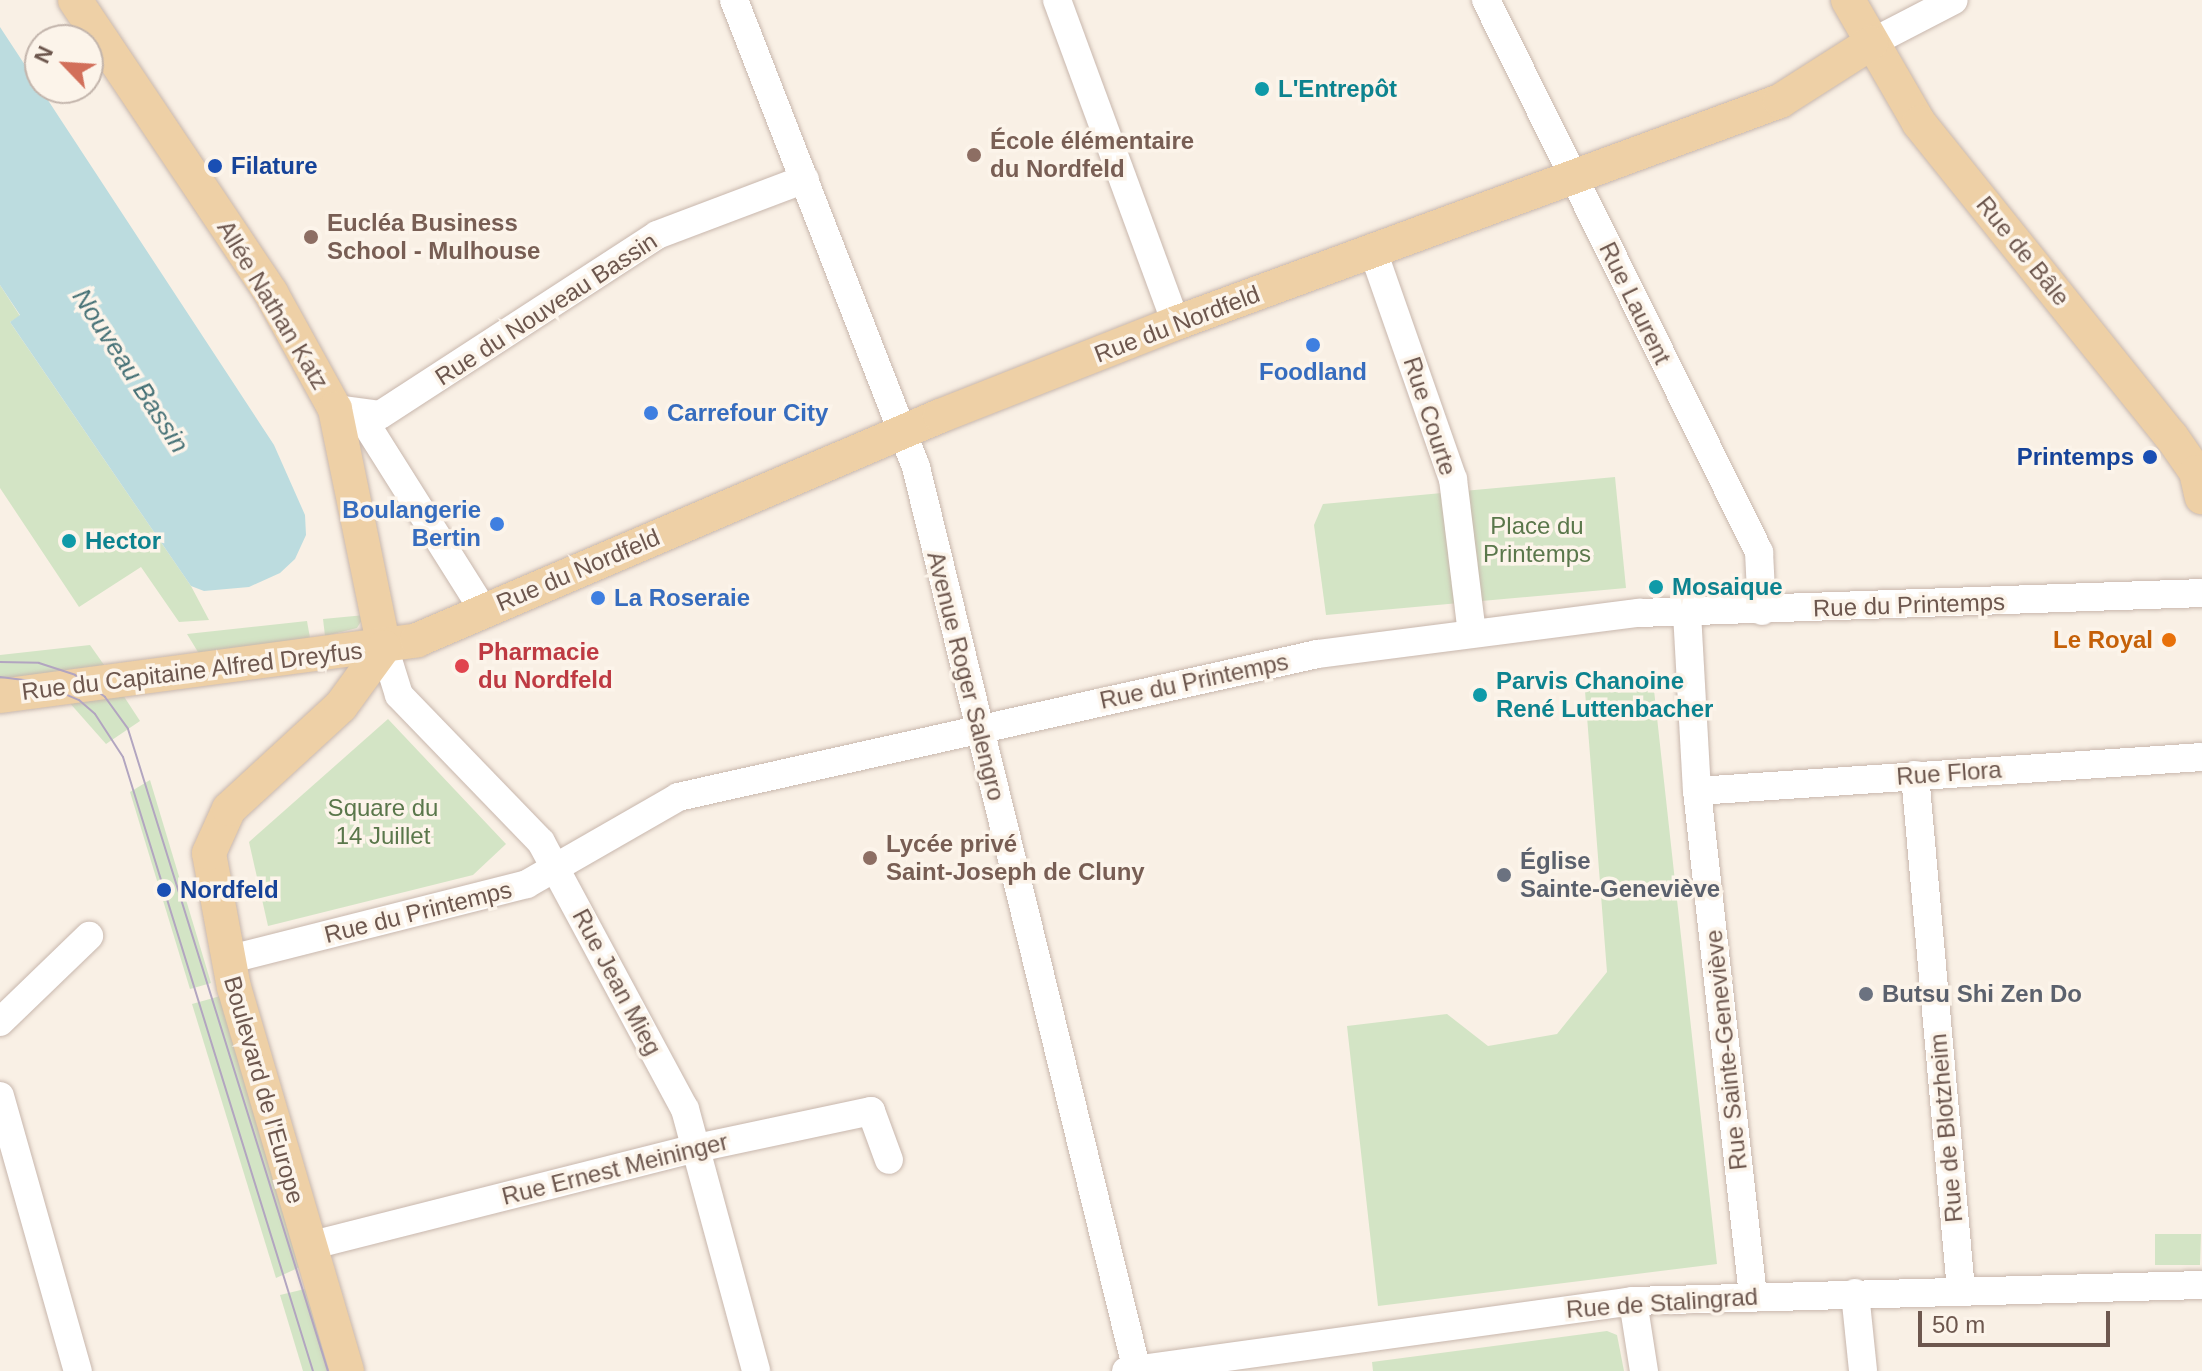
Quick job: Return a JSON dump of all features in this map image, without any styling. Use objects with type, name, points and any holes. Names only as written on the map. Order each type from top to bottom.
[{"type":"main road","name":"Allée Nathan Katz","points":[[75,0],[348,412],[384,647]]},
{"type":"main road","name":"Rue de Bâle","points":[[1848,0],[1919,123],[2171,436],[2196,472],[2202,497]]},
{"type":"main road","name":"Rue du Nordfeld","points":[[384,647],[417,640],[904,430],[1176,323],[1780,101],[1871,43]]},
{"type":"main road","name":"Rue du Capitaine Alfred Dreyfus","points":[[0,696],[318,650],[384,647]]},
{"type":"main road","name":"Boulevard de l'Europe","points":[[347,1371],[227,960],[209,853],[229,809],[341,706],[384,647]]},
{"type":"street","name":"Avenue Roger Salengro","points":[[734,0],[904,430],[1133,1370]]},
{"type":"street","points":[[1057,0],[1176,323]]},
{"type":"street","name":"Rue Laurent","points":[[1486,0],[1759,552],[1762,611]]},
{"type":"street","points":[[1871,43],[1954,0]]},
{"type":"street","name":"Rue du Nouveau Bassin","points":[[348,412],[380,415],[657,235],[805,179]]},
{"type":"street","name":"Rue Courte","points":[[1373,251],[1453,479],[1472,633]]},
{"type":"street","points":[[348,412],[484,611]]},
{"type":"street","name":"Rue du Printemps","points":[[227,960],[527,884],[554,865],[678,797],[977,727],[1317,654],[1639,613],[2202,593]]},
{"type":"street","name":"Rue Sainte-Geneviève","points":[[1687,613],[1697,791],[1753,1296]]},
{"type":"street","name":"Rue Jean Mieg","points":[[384,647],[399,695],[541,842],[685,1109],[756,1371]]},
{"type":"street","name":"Rue Flora","points":[[1697,791],[2202,757]]},
{"type":"street","name":"Rue de Blotzheim","points":[[1915,775],[1961,1290]]},
{"type":"street","points":[[0,1022],[89,936]]},
{"type":"street","points":[[0,1096],[78,1371]]},
{"type":"street","name":"Rue Ernest Meininger","points":[[309,1246],[697,1148],[871,1111],[889,1160]]},
{"type":"street","name":"Rue de Stalingrad","points":[[1133,1370],[1633,1301],[2202,1285]]},
{"type":"street","points":[[1855,1293],[1863,1371]]},
{"type":"street","points":[[1633,1301],[1644,1371]]},
{"type":"green space","points":[[0,285],[20,316],[10,322],[191,586],[209,620],[179,622],[141,567],[79,607],[0,488]]},
{"type":"green space","name":"Place du Printemps","points":[[1615,477],[1626,588],[1326,615],[1314,525],[1323,504]]},
{"type":"green space","points":[[365,615],[357,628],[325,636],[323,619]]},
{"type":"green space","points":[[307,621],[310,638],[201,657],[187,634]]},
{"type":"green space","points":[[90,645],[109,672],[0,684],[0,655]]},
{"type":"green space","points":[[1653,681],[1717,1264],[1378,1306],[1347,1026],[1447,1014],[1488,1046],[1557,1034],[1607,972],[1585,691]]},
{"type":"green space","points":[[123,695],[140,721],[106,744],[68,701]]},
{"type":"green space","name":"Square du 14 Juillet","points":[[388,719],[506,844],[473,875],[268,926],[249,842]]},
{"type":"green space","points":[[150,780],[211,983],[190,989],[130,792]]},
{"type":"green space","points":[[224,995],[300,1267],[276,1278],[192,1004]]},
{"type":"green space","points":[[2155,1234],[2201,1234],[2200,1265],[2155,1265]]},
{"type":"green space","points":[[305,1289],[332,1365],[329,1371],[303,1371],[280,1295]]},
{"type":"green space","points":[[1607,1331],[1617,1335],[1624,1371],[1373,1371],[1372,1362]]},
{"type":"water","name":"Nouveau Bassin","points":[[0,27],[24,64],[24,104],[50,104],[274,445],[305,515],[306,535],[295,559],[280,573],[249,587],[204,591],[191,586],[10,322],[20,315],[0,285]]},
{"type":"tram line","points":[[0,662],[39,663],[75,675],[105,697],[128,729],[328,1371]]},
{"type":"tram line","points":[[0,677],[34,681],[79,700],[95,714],[123,757],[313,1371]]},
{"type":"place","name":"L'Entrepôt","points":[[1262,89]]},
{"type":"place","name":"École élémentaire du Nordfeld","points":[[974,155]]},
{"type":"place","name":"Filature","points":[[215,166]]},
{"type":"place","name":"Eucléa Business School - Mulhouse","points":[[311,237]]},
{"type":"place","name":"Foodland","points":[[1313,345]]},
{"type":"place","name":"Carrefour City","points":[[651,413]]},
{"type":"place","name":"Printemps","points":[[2150,457]]},
{"type":"place","name":"Boulangerie Bertin","points":[[497,524]]},
{"type":"place","name":"Hector","points":[[69,541]]},
{"type":"place","name":"Mosaique","points":[[1656,587]]},
{"type":"place","name":"La Roseraie","points":[[598,598]]},
{"type":"place","name":"Le Royal","points":[[2169,640]]},
{"type":"place","name":"Pharmacie du Nordfeld","points":[[462,666]]},
{"type":"place","name":"Parvis Chanoine René Luttenbacher","points":[[1480,695]]},
{"type":"place","name":"Lycée privé Saint-Joseph de Cluny","points":[[870,858]]},
{"type":"place","name":"Église Sainte-Geneviève","points":[[1504,875]]},
{"type":"place","name":"Nordfeld","points":[[164,890]]},
{"type":"place","name":"Butsu Shi Zen Do","points":[[1866,994]]}]
